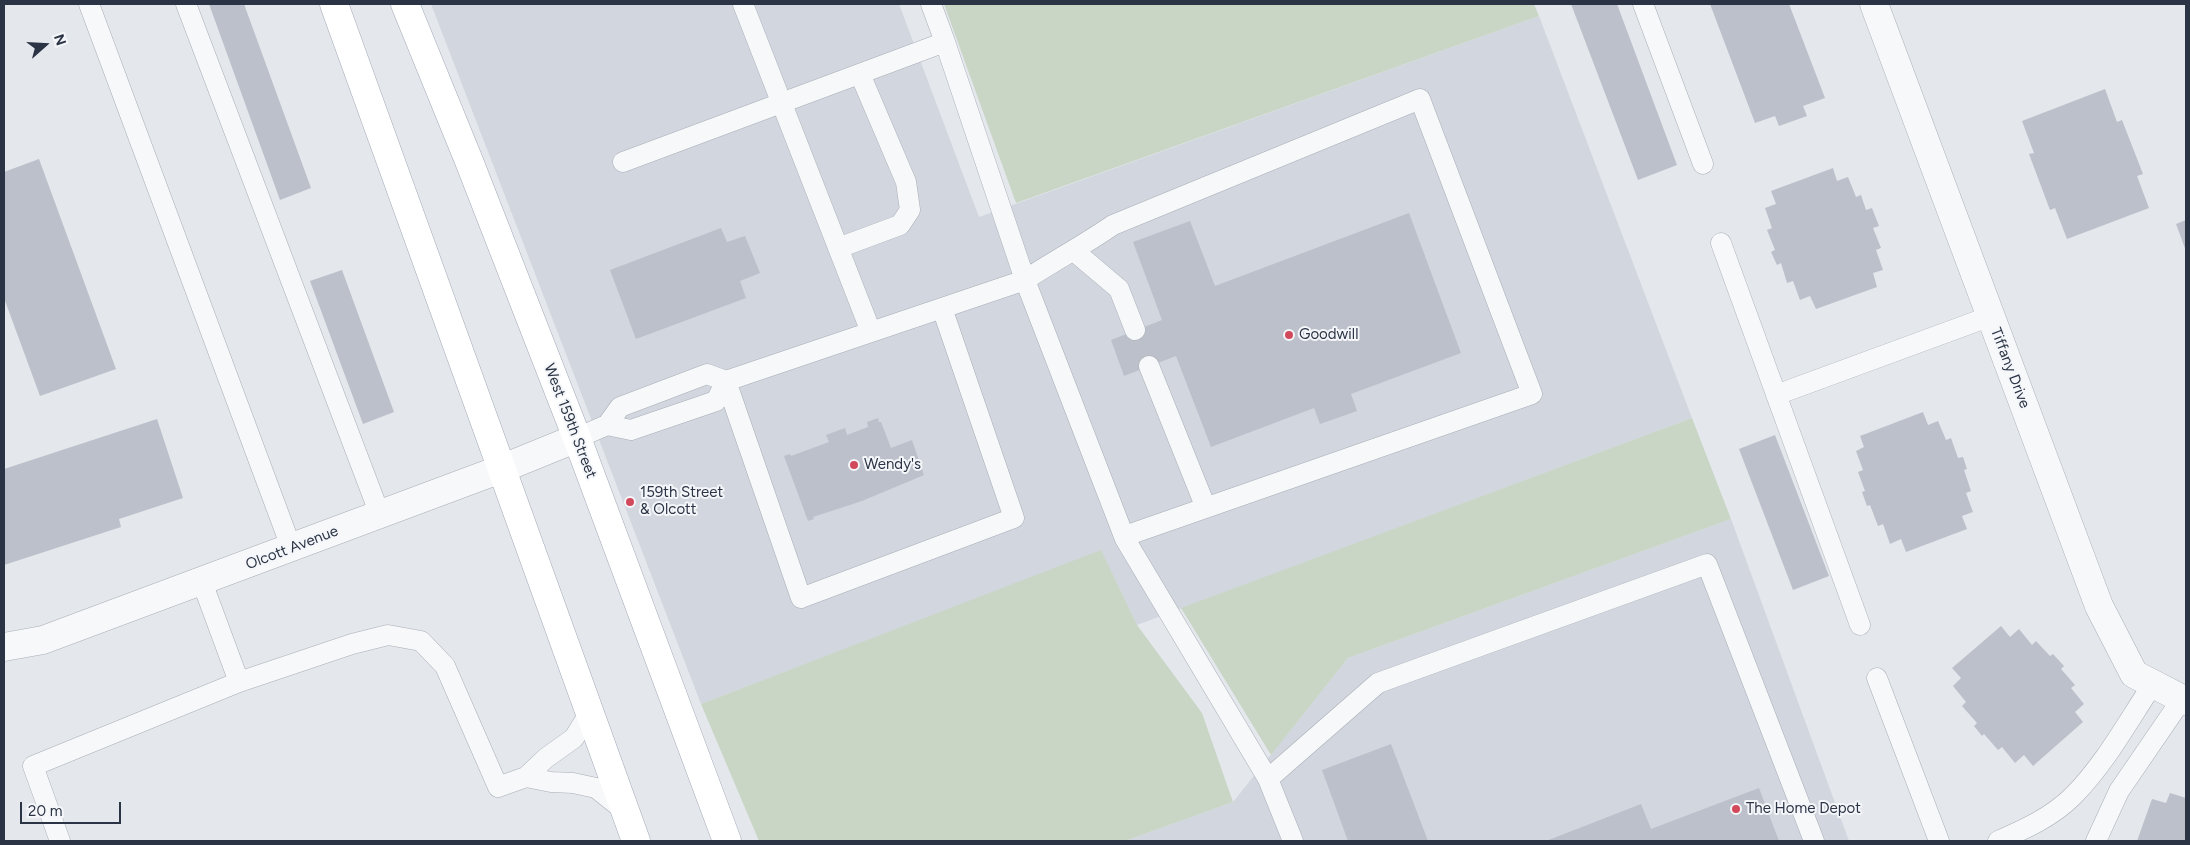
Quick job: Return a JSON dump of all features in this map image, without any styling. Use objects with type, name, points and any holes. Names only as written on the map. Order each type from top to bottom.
[{"type":"main road","points":[[334,4],[636,841]]},
{"type":"main road","name":"West 159th Street","points":[[411,10],[577,438],[727,841]]},
{"type":"street","name":"Tiffany Drive","points":[[1874,4],[2099,606],[2134,674],[2184,700]]},
{"type":"street","name":"Olcott Avenue","points":[[4,647],[43,640],[501,470],[577,438]]},
{"type":"lane","points":[[89,4],[292,547]]},
{"type":"lane","points":[[186,4],[380,515]]},
{"type":"lane","points":[[743,4],[871,332]]},
{"type":"lane","points":[[931,4],[1025,280],[1124,536],[1268,778],[1287,840]]},
{"type":"lane","points":[[1643,4],[1703,164]]},
{"type":"lane","points":[[623,162],[945,42]]},
{"type":"lane","points":[[838,248],[900,225],[910,210],[906,182],[860,74]]},
{"type":"lane","points":[[577,438],[607,424],[620,407],[707,374],[726,382],[1025,280],[1074,251],[1112,225],[1420,99],[1532,394],[1124,536]]},
{"type":"lane","points":[[1720,243],[1860,625]]},
{"type":"lane","points":[[1074,251],[1119,289],[1135,330]]},
{"type":"lane","points":[[726,382],[801,598],[1014,518],[942,308]]},
{"type":"lane","points":[[1776,395],[1991,316]]},
{"type":"lane","points":[[1149,366],[1206,508]]},
{"type":"lane","points":[[607,424],[631,430],[716,402],[726,382]]},
{"type":"lane","points":[[1268,778],[1378,683],[1707,564],[1814,841]]},
{"type":"lane","points":[[202,582],[239,682]]},
{"type":"lane","points":[[60,841],[32,766],[239,682],[352,644],[388,635],[421,641],[445,666],[498,787],[526,777],[546,758],[574,738],[590,712]]},
{"type":"lane","points":[[1877,678],[1940,841]]},
{"type":"lane","points":[[1998,841],[2035,825],[2072,797],[2094,773],[2153,684]]},
{"type":"lane","points":[[2096,841],[2119,791],[2184,700]]},
{"type":"lane","points":[[526,777],[596,788],[626,812]]},
{"type":"shaded area","points":[[431,4],[899,4],[979,217],[1539,16],[1692,418],[1137,625],[1101,551],[701,704]]},
{"type":"shaded area","points":[[1731,519],[1849,841],[1125,841],[1233,802],[1348,658]]},
{"type":"green space","points":[[944,4],[1534,4],[1539,16],[1016,203]]},
{"type":"green space","points":[[1692,418],[1731,519],[1348,658],[1271,755],[1181,608]]},
{"type":"green space","points":[[1101,550],[1137,625],[1202,713],[1233,802],[1125,841],[759,841],[701,704]]},
{"type":"building","points":[[209,4],[244,4],[311,188],[280,200]]},
{"type":"building","points":[[1571,4],[1617,4],[1677,165],[1638,180]]},
{"type":"building","points":[[1710,4],[1789,4],[1825,98],[1803,106],[1807,116],[1779,126],[1775,116],[1755,123]]},
{"type":"building","points":[[2105,89],[2117,122],[2122,120],[2143,174],[2137,176],[2149,208],[2067,239],[2055,208],[2050,210],[2029,154],[2034,153],[2022,121]]},
{"type":"building","points":[[39,159],[116,369],[40,396],[4,298],[4,172]]},
{"type":"building","points":[[1833,168],[1837,181],[1848,177],[1856,197],[1861,195],[1866,210],[1872,208],[1879,226],[1873,228],[1881,248],[1876,250],[1883,270],[1873,273],[1877,287],[1816,309],[1810,296],[1800,300],[1793,281],[1787,283],[1781,263],[1777,265],[1771,252],[1775,250],[1767,230],[1772,228],[1765,208],[1776,204],[1771,191]]},
{"type":"building","name":"Goodwill","points":[[1409,213],[1461,353],[1351,394],[1357,411],[1320,424],[1314,408],[1211,447],[1176,356],[1124,376],[1111,340],[1162,320],[1133,242],[1190,221],[1215,286]]},
{"type":"building","points":[[2186,220],[2186,251],[2176,224]]},
{"type":"building","points":[[721,228],[727,242],[745,236],[760,273],[740,281],[746,298],[636,339],[610,270]]},
{"type":"building","points":[[342,270],[394,412],[363,424],[310,281]]},
{"type":"building","points":[[1923,412],[1928,425],[1938,421],[1946,440],[1951,438],[1958,458],[1963,457],[1967,469],[1964,470],[1971,491],[1966,493],[1973,512],[1962,516],[1967,529],[1906,552],[1901,539],[1890,544],[1883,524],[1878,526],[1870,505],[1867,506],[1862,492],[1865,491],[1858,472],[1863,470],[1856,451],[1864,447],[1860,436]]},
{"type":"building","name":"Wendy's","points":[[878,418],[891,448],[912,440],[924,475],[862,501],[813,517],[814,519],[808,521],[784,456],[790,454],[791,456],[829,442],[826,435],[845,428],[847,435],[868,427],[867,422]]},
{"type":"building","points":[[157,419],[183,498],[119,519],[121,527],[4,565],[4,469]]},
{"type":"building","points":[[1775,435],[1829,576],[1793,590],[1739,449]]},
{"type":"building","points":[[2001,626],[2010,637],[2019,629],[2032,645],[2036,641],[2050,656],[2053,654],[2064,666],[2061,669],[2075,685],[2071,688],[2084,704],[2075,712],[2083,722],[2033,766],[2024,755],[2015,763],[2002,747],[1998,750],[1984,734],[1982,736],[1974,726],[1977,723],[1962,706],[1966,702],[1953,686],[1961,678],[1952,668]]},
{"type":"building","points":[[1391,744],[1428,841],[1348,841],[1322,770]]},
{"type":"building","name":"The Home Depot","points":[[1759,788],[1779,841],[1546,841],[1641,804],[1651,829]]},
{"type":"building","points":[[2170,793],[2186,798],[2186,841],[2137,841],[2152,799],[2166,803]]},
{"type":"place","name":"Goodwill","points":[[1289,335]]},
{"type":"place","name":"Wendy's","points":[[854,465]]},
{"type":"place","name":"159th Street & Olcott","points":[[630,502]]},
{"type":"place","name":"The Home Depot","points":[[1736,809]]}]
